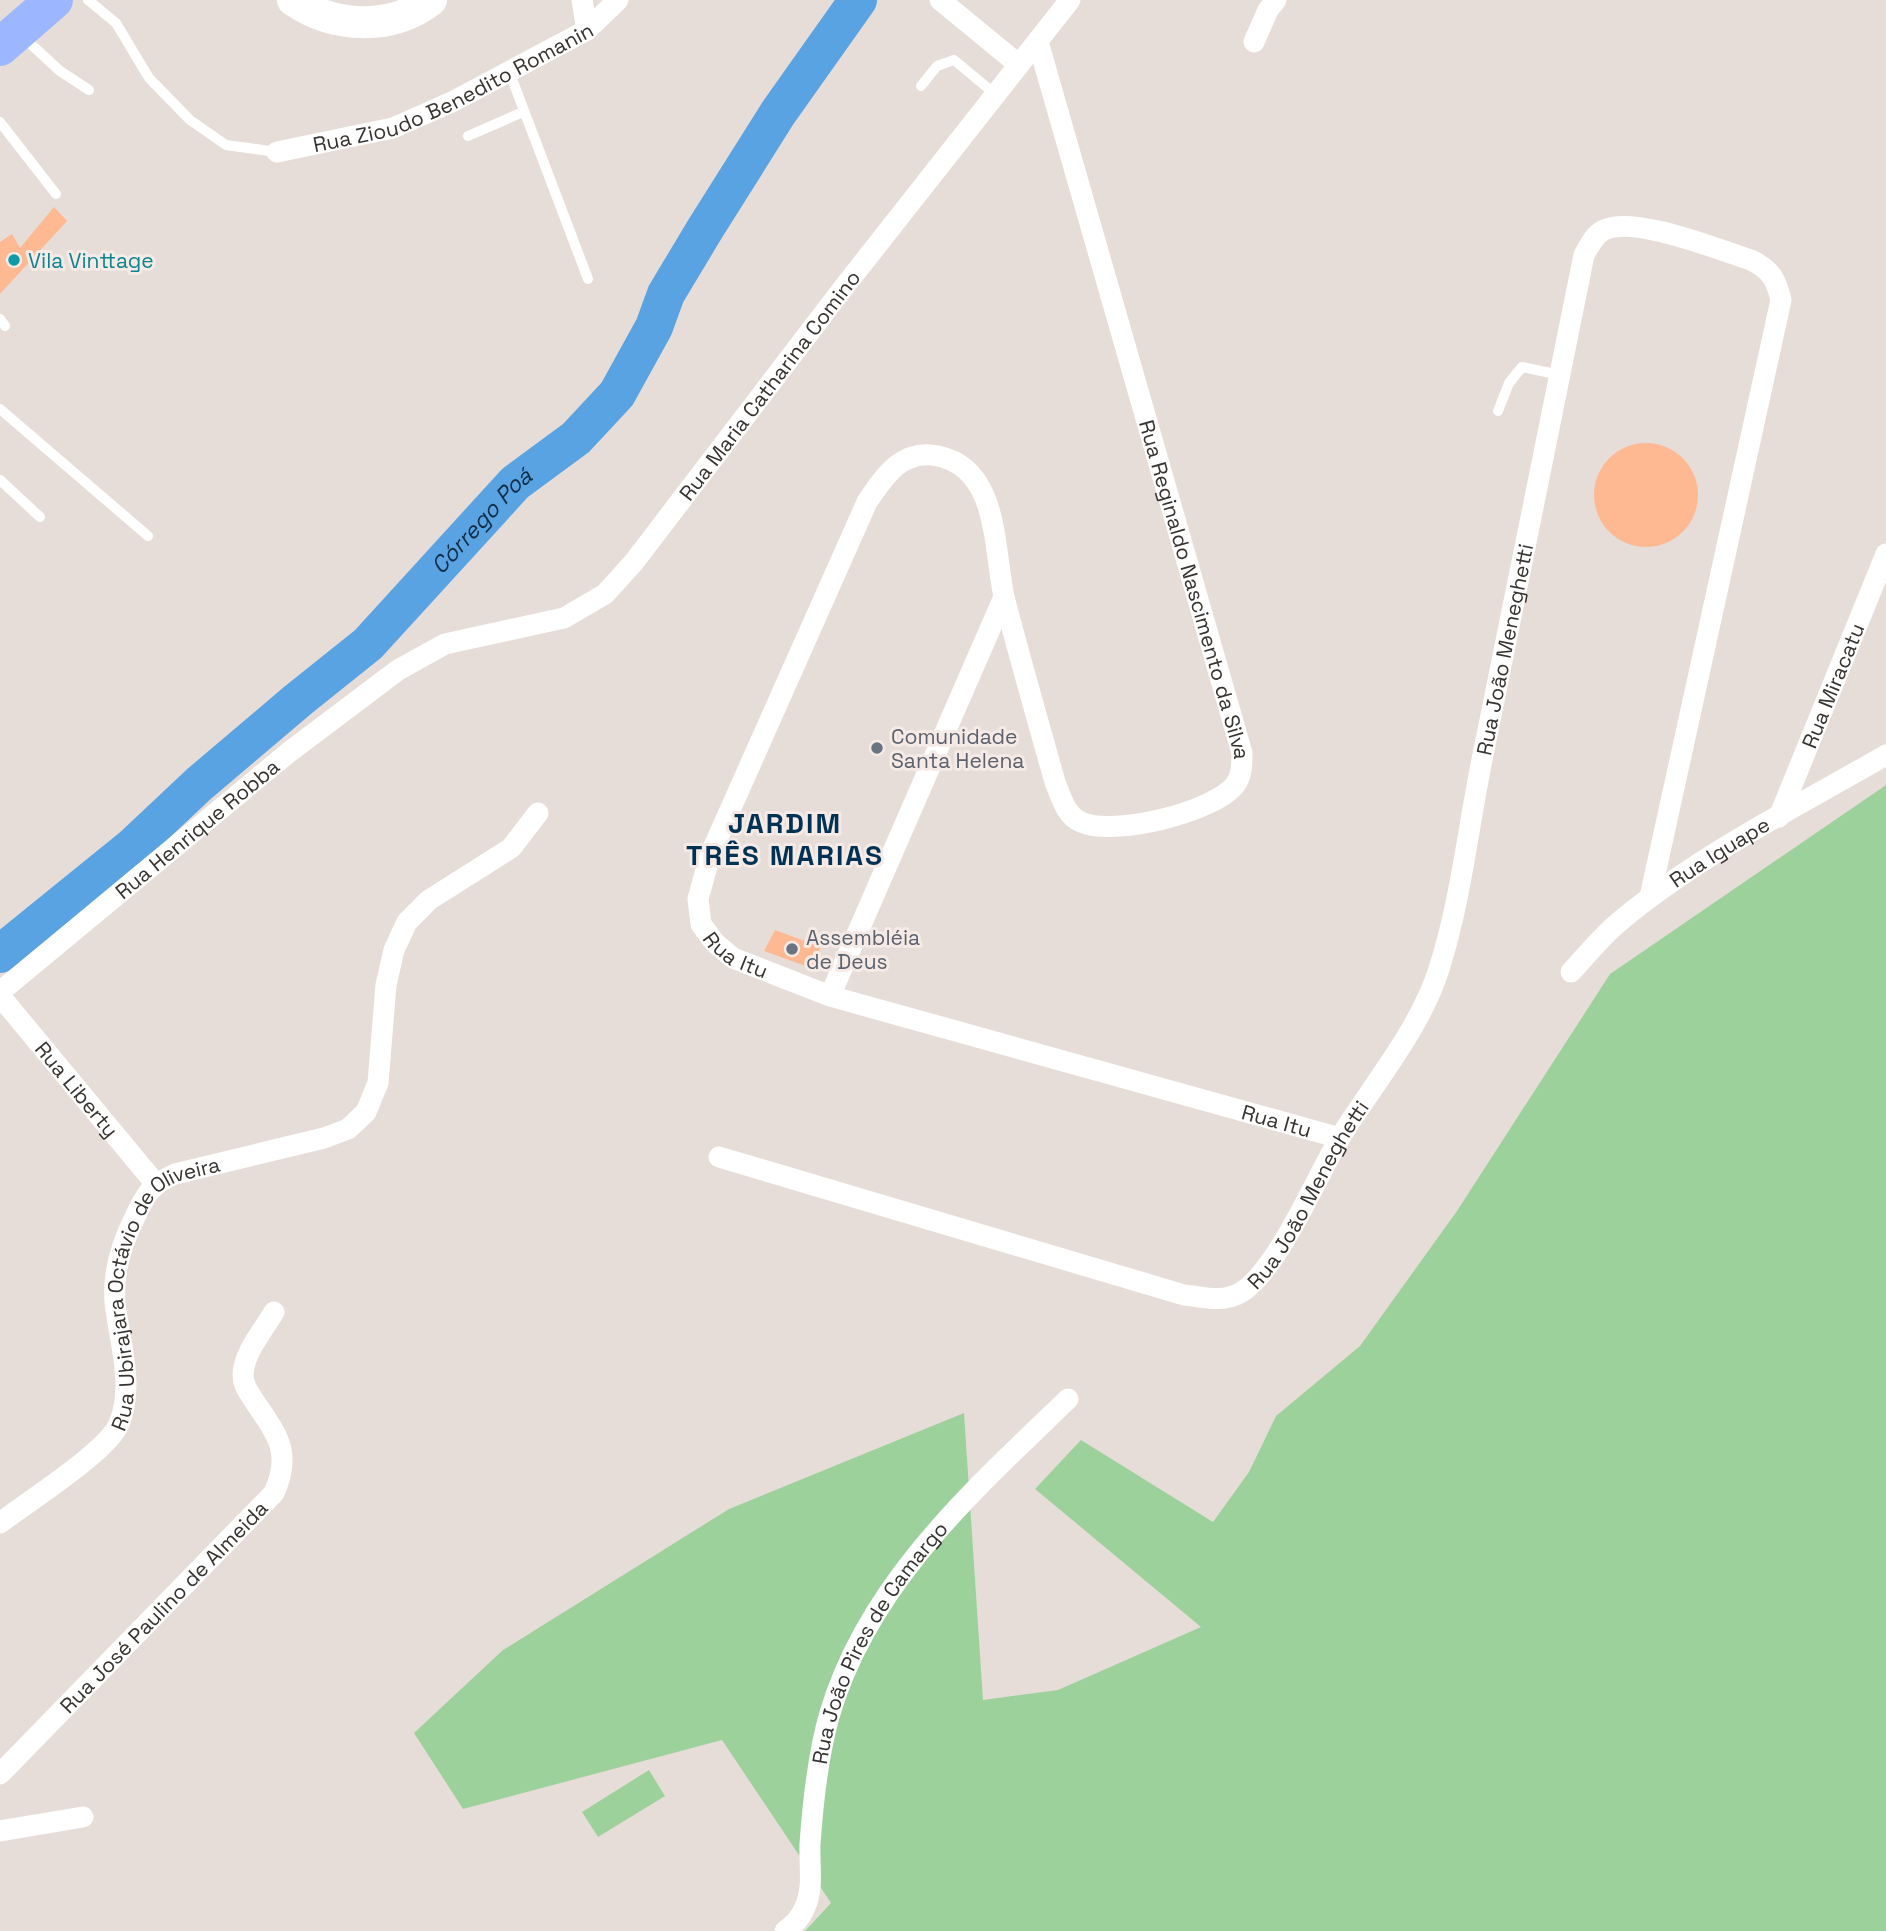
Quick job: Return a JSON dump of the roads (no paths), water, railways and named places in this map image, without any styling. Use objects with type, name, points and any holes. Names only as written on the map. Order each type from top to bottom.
[{"type":"highway","points":[[11,42],[55,0]]},
{"type":"main road","points":[[293,0],[334,18],[370,23],[407,15],[431,0]]},
{"type":"main road","points":[[0,61],[11,42]]},
{"type":"street","points":[[582,0],[587,30]]},
{"type":"street","name":"Rua Zioudo Benedito Romanin","points":[[277,152],[393,128],[454,101],[587,30],[618,0]]},
{"type":"street","points":[[940,0],[1018,64]]},
{"type":"street","name":"Rua Maria Catharina Comino","points":[[398,670],[445,644],[564,618],[605,594],[634,562],[1070,0]]},
{"type":"street","points":[[1254,42],[1268,10],[1276,0]]},
{"type":"street","name":"Rua Reginaldo Nascimento da Silva","points":[[969,473],[987,503],[995,531],[1004,597],[1055,782],[1065,807],[1079,822],[1099,828],[1163,821],[1222,796],[1235,785],[1241,772],[1242,753],[1038,42]]},
{"type":"street","name":"Rua João Meneghetti","points":[[719,1157],[1184,1295],[1224,1300],[1242,1292],[1258,1277],[1282,1243],[1340,1138],[1414,1023],[1439,972],[1453,919],[1471,813],[1584,255],[1592,240],[1604,230],[1620,226],[1647,229],[1751,260],[1767,268],[1777,281],[1781,300],[1650,897]]},
{"type":"street","name":"Rua Itu","points":[[969,473],[952,459],[930,454],[907,458],[888,471],[867,502],[710,855],[698,899],[701,923],[714,942],[733,958],[830,996],[1340,1138]]},
{"type":"street","name":"Rua Miracatu","points":[[1779,817],[1886,554]]},
{"type":"street","points":[[830,996],[1004,597]]},
{"type":"street","name":"Rua Henrique Robba","points":[[0,994],[288,753],[398,670]]},
{"type":"street","name":"Rua Iguape","points":[[1571,972],[1616,925],[1650,897],[1886,755]]},
{"type":"street","name":"Rua Ubirajara Octávio de Oliveira","points":[[0,1523],[100,1448],[118,1426],[126,1401],[124,1360],[115,1300],[116,1268],[124,1240],[155,1183],[187,1171],[324,1138],[348,1129],[366,1112],[378,1083],[386,985],[394,950],[407,922],[429,900],[511,848],[538,813]]},
{"type":"street","name":"Rua Liberty","points":[[0,994],[155,1183]]},
{"type":"street","name":"Rua José Paulino de Almeida","points":[[0,1774],[274,1493],[282,1474],[284,1456],[278,1438],[244,1385],[243,1374],[245,1363],[274,1311]]},
{"type":"street","name":"Rua João Pires de Camargo","points":[[785,1931],[794,1924],[806,1906],[811,1881],[810,1846],[816,1785],[830,1713],[859,1644],[882,1601],[950,1515],[1068,1399]]},
{"type":"street","points":[[0,1831],[83,1817]]},
{"type":"lane","points":[[88,0],[116,23],[149,78],[190,120],[226,145],[277,152]]},
{"type":"lane","points":[[11,42],[89,90]]},
{"type":"lane","points":[[921,86],[937,66],[954,60],[995,94]]},
{"type":"lane","points":[[509,71],[588,279]]},
{"type":"lane","points":[[468,136],[523,112]]},
{"type":"lane","points":[[0,121],[56,194]]},
{"type":"lane","points":[[1498,411],[1509,383],[1522,368],[1560,375]]},
{"type":"lane","points":[[0,409],[148,536]]},
{"type":"lane","points":[[0,480],[40,517]]},
{"type":"waterway","name":"Córrego Poá","points":[[0,954],[132,847],[199,784],[368,644],[515,483],[576,438],[617,394],[654,327],[666,294],[705,229],[778,113],[858,0]]},
{"type":"place","name":"Vila Vinttage","points":[[14,260]]},
{"type":"place","name":"Comunidade Santa Helena","points":[[877,748]]},
{"type":"place","name":"Assembléia de Deus","points":[[792,949]]},
{"type":"district","name":"JARDIM TRÊS MARIAS","points":[[785,839]]}]
